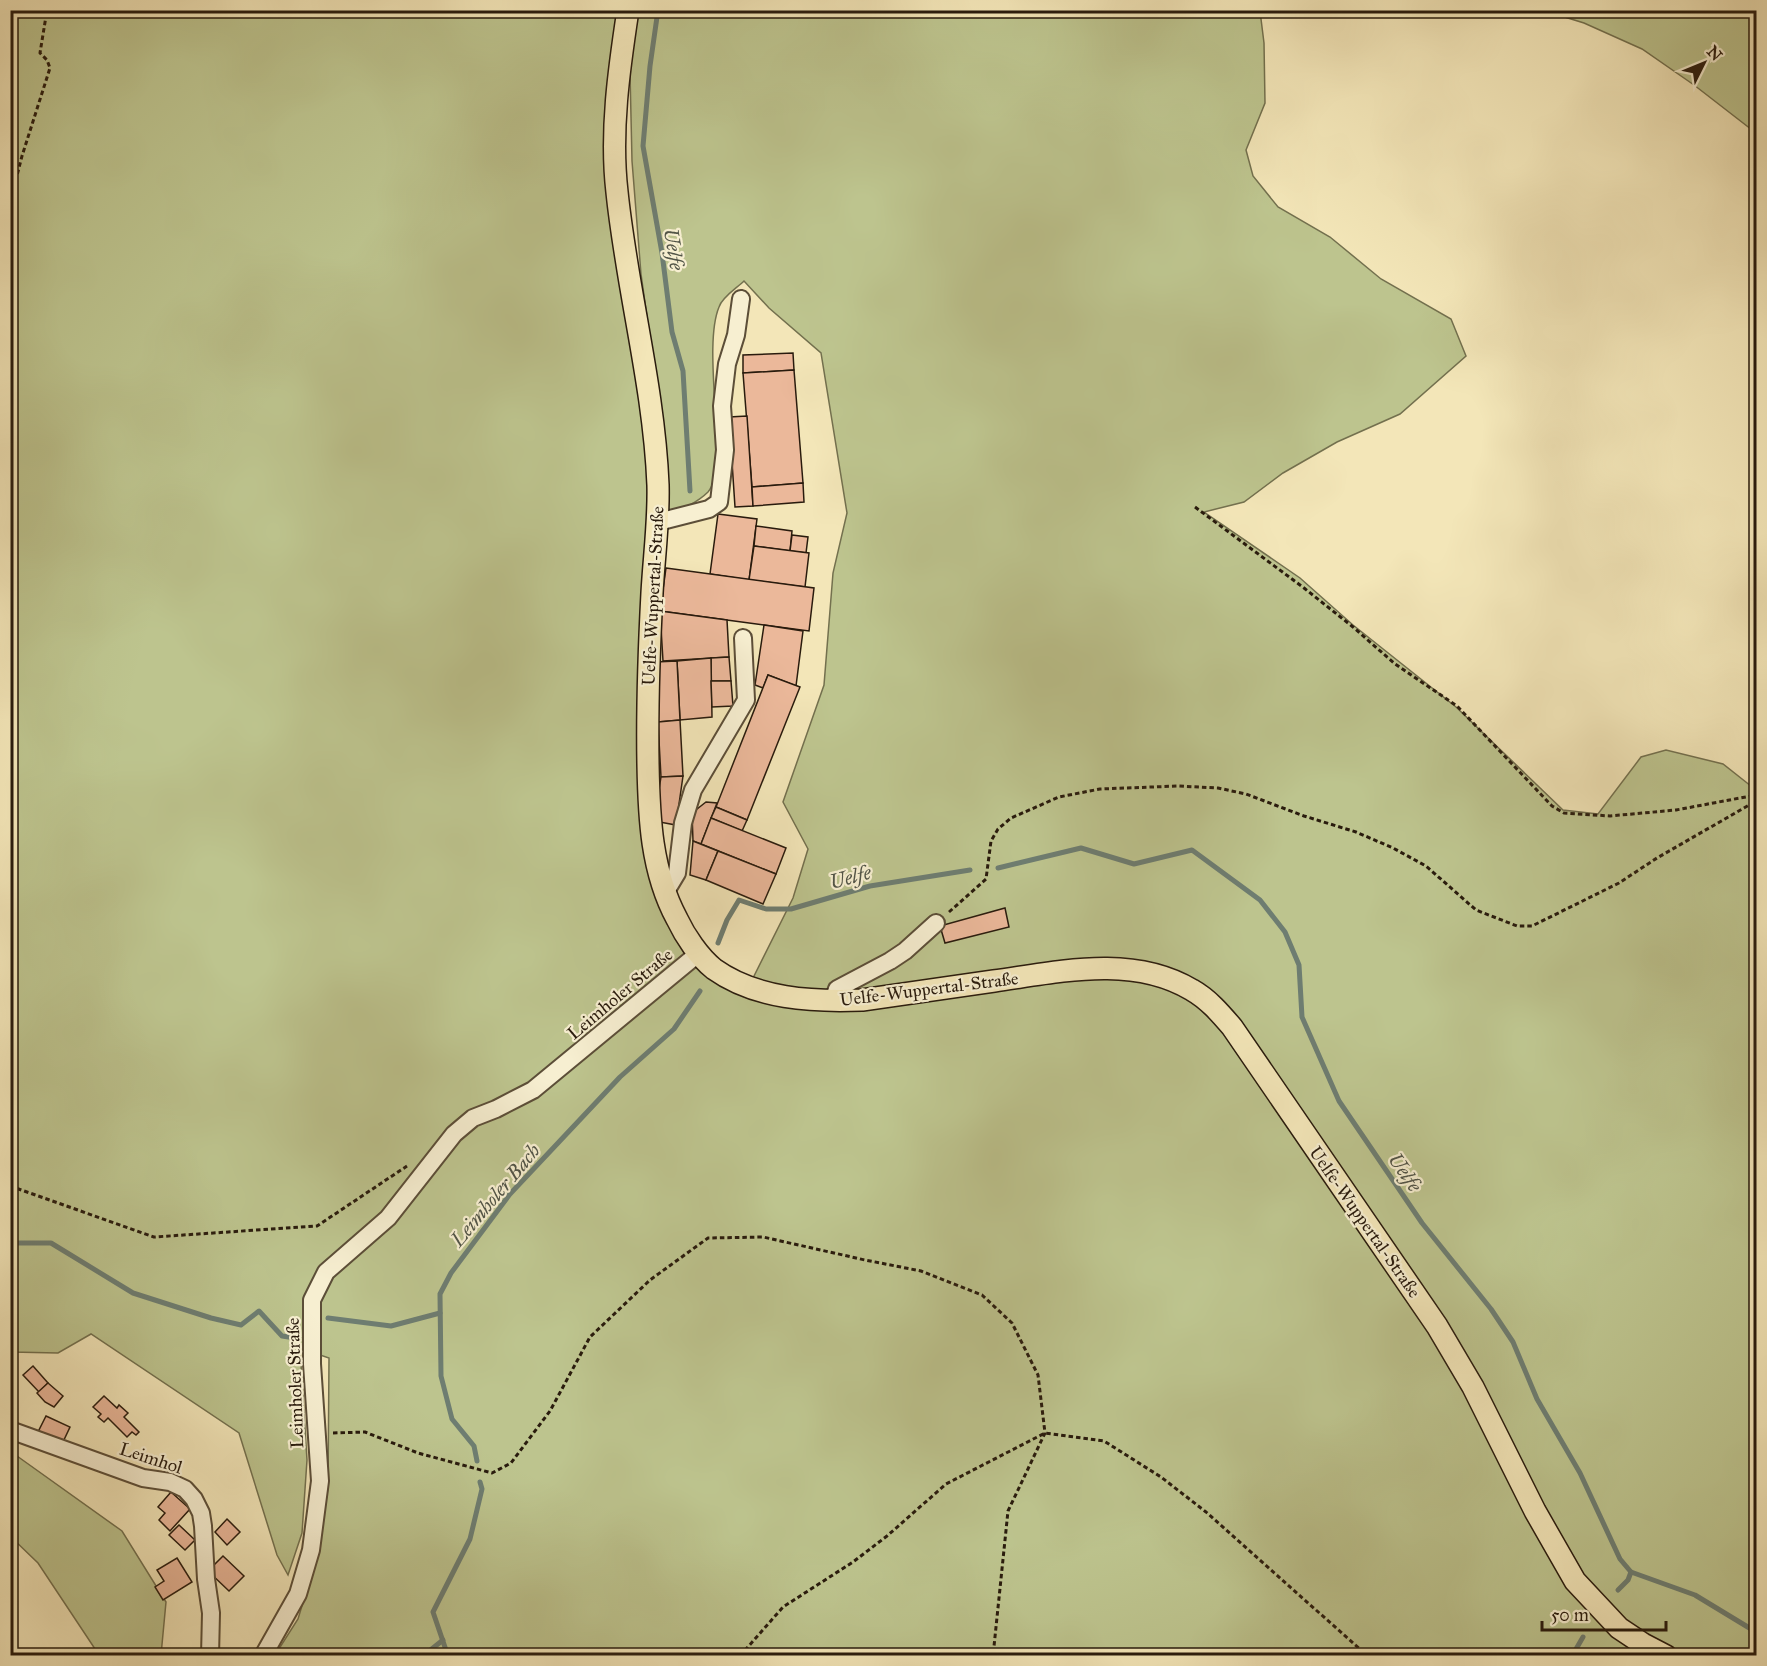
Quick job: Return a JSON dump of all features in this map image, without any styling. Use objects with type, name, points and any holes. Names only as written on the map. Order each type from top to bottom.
[{"type":"main road","name":"Uelfe-Wuppertal-Straße","points":[[628,10],[618,85],[616,190],[649,391],[655,442],[658,522],[647,732],[649,815],[652,841],[665,893],[678,921],[699,953],[712,967],[724,975],[761,991],[802,999],[862,1000],[1057,972],[1102,968],[1125,969],[1155,975],[1180,984],[1204,998],[1232,1027],[1437,1326],[1473,1387],[1535,1511],[1575,1581],[1619,1628],[1666,1656]]},
{"type":"street","points":[[658,522],[708,508],[719,501],[725,450],[722,406],[727,364],[736,335],[741,299]]},
{"type":"street","points":[[665,893],[677,873],[683,823],[693,790],[746,700],[743,638]]},
{"type":"street","points":[[833,1001],[837,989],[890,961],[905,951],[936,923]]},
{"type":"street","name":"Leimholer Straße","points":[[263,1656],[298,1594],[311,1550],[320,1481],[316,1432],[312,1300],[326,1272],[388,1218],[454,1134],[473,1118],[533,1090],[699,953]]},
{"type":"street","name":"Leimhol","points":[[10,1430],[143,1478],[170,1482],[185,1489],[201,1513],[203,1526],[206,1579],[211,1613],[210,1656]]},
{"type":"path","points":[[10,203],[22,156],[50,68],[47,60],[40,53],[47,10]]},
{"type":"path","points":[[1195,507],[1353,627],[1395,664],[1457,706],[1552,806],[1564,813],[1610,816],[1676,810],[1756,795]]},
{"type":"path","points":[[936,923],[986,879],[991,841],[998,829],[1011,818],[1059,797],[1100,789],[1178,786],[1218,788],[1246,794],[1384,844],[1426,866],[1476,910],[1517,926],[1532,926],[1619,883],[1657,858],[1756,801]]},
{"type":"path","points":[[10,1186],[154,1237],[317,1226],[415,1160]]},
{"type":"path","points":[[316,1432],[365,1432],[418,1453],[492,1473],[511,1463],[550,1411],[590,1336],[650,1280],[708,1238],[764,1236],[921,1271],[982,1295],[1012,1323],[1038,1375],[1045,1432],[1008,1510],[993,1656]]},
{"type":"path","points":[[740,1656],[783,1607],[853,1562],[887,1536],[946,1484],[1045,1432],[1104,1441],[1161,1477],[1206,1512],[1365,1656]]},
{"type":"green space","points":[[10,11],[628,11],[618,85],[616,190],[649,391],[658,486],[647,732],[649,815],[652,841],[665,893],[678,921],[699,953],[712,967],[749,986],[793,898],[808,849],[783,802],[824,685],[833,573],[847,513],[821,353],[769,308],[744,281],[721,303],[714,327],[716,459],[714,479],[708,492],[698,500],[664,516],[659,402],[641,274],[632,161],[629,28],[631,11],[1260,11],[1264,43],[1265,103],[1246,150],[1253,176],[1278,207],[1330,237],[1381,279],[1451,319],[1466,356],[1400,414],[1337,442],[1283,473],[1244,502],[1204,512],[1300,578],[1353,625],[1456,707],[1563,810],[1598,814],[1641,757],[1666,750],[1723,764],[1756,790],[1756,1655],[1674,1655],[1643,1642],[1594,1599],[1578,1580],[1557,1547],[1476,1386],[1439,1323],[1220,1007],[1193,986],[1155,970],[1101,963],[970,974],[860,992],[752,987],[792,998],[862,1000],[1092,968],[1144,972],[1168,979],[1203,998],[1232,1027],[1437,1326],[1473,1387],[1535,1511],[1575,1581],[1619,1628],[1643,1644],[1666,1655],[275,1655],[298,1619],[318,1553],[328,1488],[329,1358],[300,1348],[307,1460],[302,1533],[288,1575],[277,1555],[239,1433],[91,1334],[58,1353],[11,1352]]},
{"type":"green space","points":[[1545,11],[1756,11],[1756,133],[1694,85],[1642,49],[1584,23]]},
{"type":"green space","points":[[10,1451],[122,1531],[166,1602],[161,1655],[99,1655],[38,1563],[11,1537]]},
{"type":"building","points":[[793,353],[794,370],[743,373],[743,355]]},
{"type":"building","points":[[794,370],[803,483],[752,487],[743,373]]},
{"type":"building","points":[[747,416],[753,506],[735,507],[729,417]]},
{"type":"building","points":[[803,483],[804,502],[753,506],[752,487]]},
{"type":"building","points":[[718,514],[757,519],[749,580],[710,574]]},
{"type":"building","points":[[756,526],[792,531],[790,551],[754,546]]},
{"type":"building","points":[[792,535],[808,537],[806,553],[790,551]]},
{"type":"building","points":[[754,546],[809,553],[805,587],[749,580]]},
{"type":"building","points":[[666,568],[814,588],[809,631],[660,611]]},
{"type":"building","points":[[660,611],[727,620],[729,657],[663,661]]},
{"type":"building","points":[[764,625],[803,631],[796,686],[768,675],[763,688],[755,685]]},
{"type":"building","points":[[729,657],[731,681],[711,681],[711,658]]},
{"type":"building","points":[[711,658],[712,717],[680,720],[677,661]]},
{"type":"building","points":[[677,661],[680,720],[658,722],[655,662]]},
{"type":"building","points":[[768,675],[800,687],[747,820],[716,807]]},
{"type":"building","points":[[711,681],[731,681],[733,706],[712,707]]},
{"type":"building","points":[[680,720],[683,776],[661,777],[658,722]]},
{"type":"building","points":[[683,776],[676,825],[654,821],[661,777]]},
{"type":"building","points":[[706,802],[717,803],[701,844],[693,841],[692,813]]},
{"type":"building","points":[[716,807],[747,820],[742,831],[711,818]]},
{"type":"building","points":[[711,818],[786,848],[776,874],[701,844]]},
{"type":"building","points":[[693,841],[718,851],[706,880],[690,875]]},
{"type":"building","points":[[718,851],[776,874],[763,904],[706,880]]},
{"type":"building","points":[[1005,908],[1009,927],[945,943],[940,926]]},
{"type":"building","points":[[33,1366],[48,1383],[39,1392],[23,1375]]},
{"type":"building","points":[[48,1383],[63,1396],[54,1407],[45,1402],[37,1393]]},
{"type":"building","points":[[104,1396],[117,1408],[119,1405],[128,1413],[124,1417],[139,1432],[136,1435],[132,1432],[127,1437],[108,1418],[104,1422],[98,1417],[101,1414],[93,1407]]},
{"type":"building","points":[[46,1416],[70,1427],[62,1444],[38,1432]]},
{"type":"building","points":[[171,1492],[190,1509],[170,1531],[159,1520],[165,1513],[158,1507]]},
{"type":"building","points":[[227,1519],[240,1532],[227,1545],[215,1532]]},
{"type":"building","points":[[179,1525],[195,1540],[185,1550],[169,1535]]},
{"type":"building","points":[[223,1556],[244,1576],[229,1591],[208,1571]]},
{"type":"building","points":[[177,1558],[192,1582],[163,1600],[155,1587],[164,1581],[157,1570]]},
{"type":"waterway","name":"Uelfe","points":[[658,10],[650,66],[643,146],[662,253],[672,332],[683,371],[690,491]]},
{"type":"waterway","name":"Uelfe","points":[[998,868],[1081,848],[1134,864],[1192,850],[1260,900],[1285,932],[1299,965],[1302,1017],[1339,1101],[1422,1223],[1491,1309],[1513,1342],[1537,1399],[1580,1473],[1620,1559],[1631,1572],[1695,1595],[1756,1632]]},
{"type":"waterway","name":"Uelfe","points":[[718,943],[727,920],[739,900],[766,909],[791,909],[870,886],[970,870]]},
{"type":"waterway","name":"Leimholer Bach","points":[[477,1461],[474,1446],[452,1419],[441,1376],[440,1294],[451,1273],[510,1194],[620,1077],[674,1029],[700,991]]},
{"type":"waterway","points":[[10,1243],[51,1243],[133,1293],[211,1318],[241,1325],[259,1311],[282,1336],[295,1338]]},
{"type":"waterway","points":[[328,1318],[391,1326],[440,1313]]},
{"type":"waterway","points":[[448,1656],[433,1612],[470,1539],[482,1489],[480,1482]]},
{"type":"waterway","points":[[1618,1590],[1628,1580],[1631,1572]]},
{"type":"waterway","points":[[1572,1656],[1583,1637]]},
{"type":"waterway","name":"Leimholer Bach","points":[[423,1656],[443,1640]]}]
